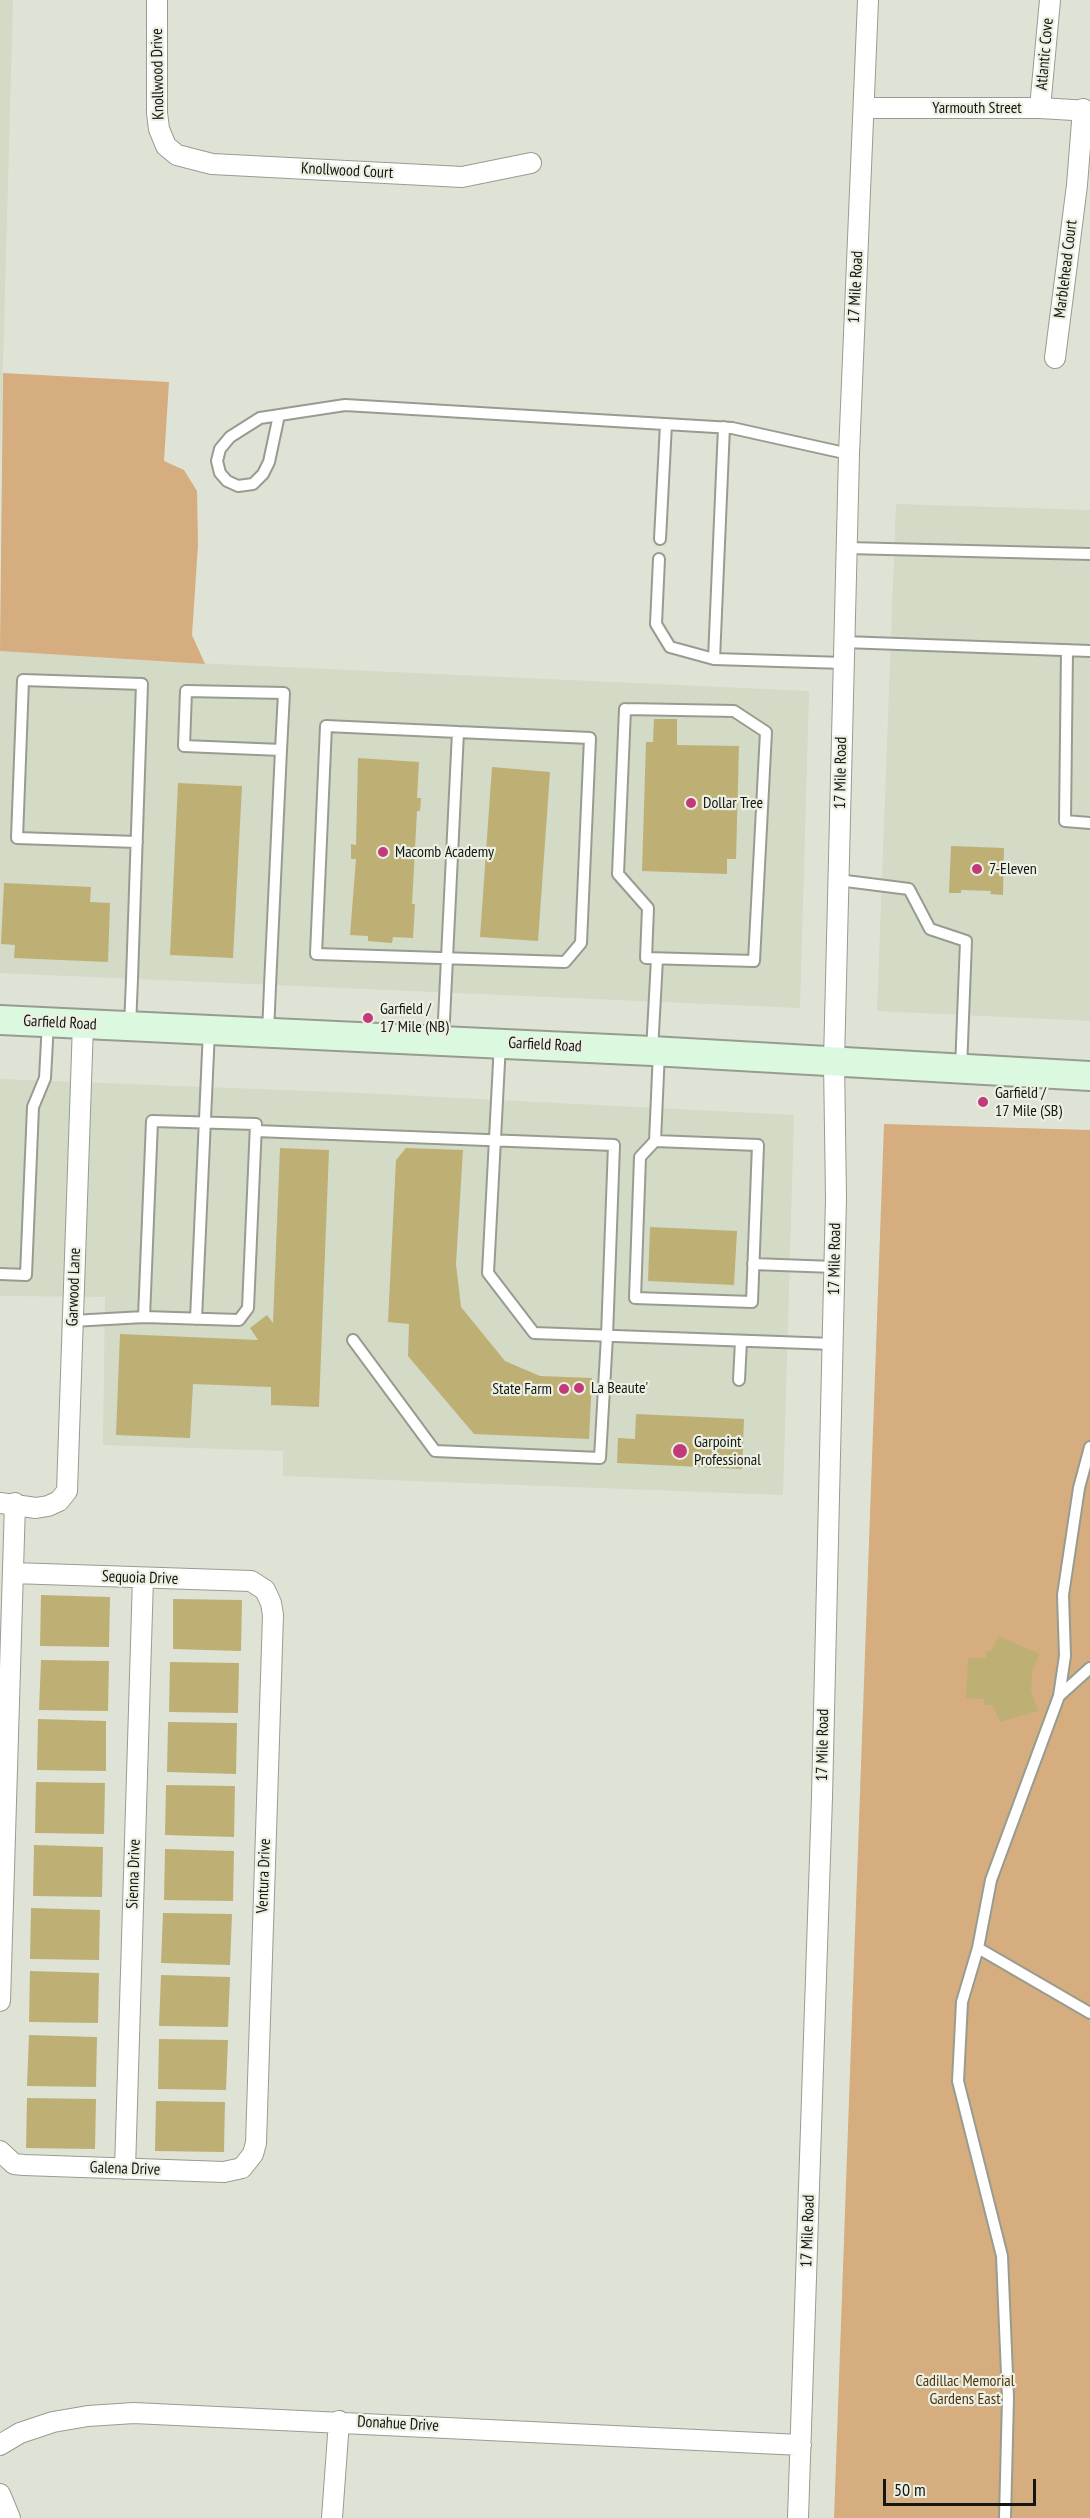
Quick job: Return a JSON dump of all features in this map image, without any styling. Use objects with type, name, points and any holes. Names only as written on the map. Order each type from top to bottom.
[{"type":"main road","name":"Garfield Road","points":[[0,1020],[443,1040],[1090,1076]]},
{"type":"street","name":"Knollwood Drive","points":[[157,0],[157,113],[159,129],[166,146]]},
{"type":"street","name":"17 Mile Road","points":[[798,2518],[822,1797],[836,1198],[834,1061],[849,454],[868,0]]},
{"type":"street","name":"Atlantic Cove","points":[[1040,108],[1050,0]]},
{"type":"street","name":"Yarmouth Street","points":[[865,108],[1086,110]]},
{"type":"street","name":"Marblehead Court","points":[[1055,357],[1086,110]]},
{"type":"street","name":"Knollwood Court","points":[[166,146],[177,155],[213,164],[462,177],[531,164]]},
{"type":"street","name":"Garwood Lane","points":[[8,1503],[36,1508],[48,1506],[59,1501],[67,1491],[82,1024]]},
{"type":"street","points":[[0,2001],[13,1573],[8,1503]]},
{"type":"street","name":"Sequoia Drive","points":[[13,1573],[251,1581],[265,1590]]},
{"type":"street","name":"Sienna Drive","points":[[125,2169],[143,1578]]},
{"type":"street","name":"Ventura Drive","points":[[248,2162],[256,2143],[272,1626],[271,1602],[265,1590]]},
{"type":"street","name":"Galena Drive","points":[[1,2153],[14,2164],[125,2169],[224,2172],[242,2168],[248,2162]]},
{"type":"street","name":"Donahue Drive","points":[[0,2445],[20,2433],[53,2422],[88,2416],[134,2413],[339,2421],[801,2445]]},
{"type":"street","points":[[332,2518],[339,2421]]},
{"type":"street","points":[[0,2494],[10,2518]]},
{"type":"lane","points":[[279,415],[270,462],[263,474],[253,484],[238,486],[227,481],[220,473],[217,460],[220,449],[230,437],[260,418],[279,415],[345,405],[724,427],[849,454]]},
{"type":"lane","points":[[660,538],[666,424]]},
{"type":"lane","points":[[714,659],[724,427]]},
{"type":"lane","points":[[847,548],[1090,554]]},
{"type":"lane","points":[[659,559],[656,624],[670,646],[714,659],[844,663]]},
{"type":"lane","points":[[844,642],[1090,651]]},
{"type":"lane","points":[[1067,650],[1065,821],[1090,823]]},
{"type":"lane","points":[[130,1026],[137,842],[142,684],[23,680],[17,838],[137,842]]},
{"type":"lane","points":[[268,1033],[284,693],[186,691],[184,746],[281,750]]},
{"type":"lane","points":[[625,709],[734,711],[766,732],[754,961],[657,959],[646,958],[648,908],[618,874],[625,709]]},
{"type":"lane","points":[[326,726],[458,732],[590,738],[581,943],[565,963],[316,954],[326,726]]},
{"type":"lane","points":[[443,1040],[458,732]]},
{"type":"lane","points":[[838,880],[909,890],[930,929],[966,941],[961,1069]]},
{"type":"lane","points":[[655,1142],[758,1145],[752,1302],[635,1298],[640,1157],[655,1142],[657,959]]},
{"type":"lane","points":[[0,1274],[26,1275],[33,1107],[45,1078],[48,1022]]},
{"type":"lane","points":[[196,1319],[209,1030]]},
{"type":"lane","points":[[500,1043],[488,1273],[534,1333],[833,1344]]},
{"type":"lane","points":[[72,1321],[144,1317],[239,1320],[248,1308],[256,1124],[152,1121],[144,1317]]},
{"type":"lane","points":[[256,1131],[614,1145],[600,1458],[435,1451],[353,1340]]},
{"type":"lane","points":[[753,1264],[834,1267]]},
{"type":"lane","points":[[739,1380],[741,1341]]},
{"type":"lane","points":[[1005,2518],[1008,2398],[1002,2256],[958,2081],[962,2002],[978,1948],[992,1880],[1059,1696],[1065,1656],[1063,1595],[1079,1488],[1090,1447]]},
{"type":"lane","points":[[1059,1696],[1090,1668]]},
{"type":"lane","points":[[978,1948],[1090,2013]]},
{"type":"shaded area","points":[[0,0],[13,0],[0,469]]},
{"type":"shaded area","points":[[896,504],[1090,510],[1090,1021],[877,1011]]},
{"type":"shaded area","points":[[0,651],[152,661],[809,691],[800,1008],[0,973]]},
{"type":"shaded area","points":[[0,1079],[360,1093],[794,1115],[783,1495],[283,1476],[283,1451],[103,1445],[105,1297],[0,1296]]},
{"type":"green space","points":[[3,373],[169,382],[164,461],[184,470],[197,491],[198,545],[192,635],[205,664],[0,651]]},
{"type":"green space","name":"Cadillac Memorial Gardens East","points":[[884,1124],[1090,1130],[1090,2518],[834,2518]]},
{"type":"building","name":"Dollar Tree","points":[[654,719],[677,719],[677,745],[739,746],[736,859],[727,859],[727,874],[642,871],[646,742],[653,742]]},
{"type":"building","name":"Macomb Academy","points":[[358,758],[419,762],[417,798],[421,798],[420,811],[417,811],[412,904],[415,904],[413,938],[393,937],[392,943],[368,941],[368,936],[350,935],[356,859],[351,859],[351,844],[356,845]]},
{"type":"building","points":[[492,767],[550,772],[538,941],[480,937]]},
{"type":"building","points":[[178,783],[242,786],[233,958],[170,955]]},
{"type":"building","name":"7-Eleven","points":[[951,846],[1004,848],[1003,895],[990,894],[991,891],[961,890],[961,893],[949,893]]},
{"type":"building","points":[[4,883],[91,887],[90,902],[110,903],[108,962],[14,958],[15,945],[1,944]]},
{"type":"building","points":[[280,1148],[329,1150],[319,1407],[271,1405],[271,1387],[193,1384],[190,1438],[116,1435],[120,1334],[258,1340],[250,1328],[267,1315],[273,1323]]},
{"type":"building","points":[[406,1148],[463,1150],[456,1264],[461,1307],[505,1361],[540,1376],[592,1378],[589,1439],[474,1434],[408,1356],[409,1324],[388,1322],[396,1160]]},
{"type":"building","points":[[650,1227],[737,1231],[734,1285],[648,1281]]},
{"type":"building","name":"Garpoint Professional","points":[[636,1414],[744,1419],[742,1469],[617,1463],[618,1438],[635,1439]]},
{"type":"building","points":[[41,1595],[110,1597],[109,1647],[40,1646]]},
{"type":"building","points":[[173,1599],[242,1600],[241,1651],[173,1649]]},
{"type":"building","points":[[998,1636],[1039,1654],[1032,1671],[1031,1691],[1038,1711],[1000,1722],[993,1705],[984,1705],[984,1699],[966,1698],[968,1658],[986,1658],[986,1651],[992,1651]]},
{"type":"building","points":[[41,1660],[109,1661],[108,1711],[39,1710]]},
{"type":"building","points":[[170,1662],[239,1663],[238,1713],[169,1712]]},
{"type":"building","points":[[38,1719],[106,1721],[106,1771],[37,1770]]},
{"type":"building","points":[[168,1722],[237,1723],[236,1774],[167,1772]]},
{"type":"building","points":[[36,1782],[105,1783],[104,1834],[35,1833]]},
{"type":"building","points":[[166,1785],[235,1786],[234,1837],[165,1835]]},
{"type":"building","points":[[34,1845],[103,1847],[102,1897],[33,1896]]},
{"type":"building","points":[[165,1849],[234,1851],[233,1901],[164,1900]]},
{"type":"building","points":[[31,1908],[100,1910],[99,1960],[30,1959]]},
{"type":"building","points":[[163,1913],[232,1914],[230,1965],[161,1963]]},
{"type":"building","points":[[30,1971],[99,1973],[98,2023],[29,2022]]},
{"type":"building","points":[[161,1975],[230,1977],[228,2027],[159,2026]]},
{"type":"building","points":[[29,2035],[97,2037],[96,2087],[27,2086]]},
{"type":"building","points":[[159,2039],[228,2040],[226,2090],[158,2089]]},
{"type":"building","points":[[27,2098],[96,2099],[95,2149],[26,2148]]},
{"type":"building","points":[[156,2101],[225,2102],[224,2152],[155,2151]]},
{"type":"place","name":"Dollar Tree","points":[[691,803]]},
{"type":"place","name":"Macomb Academy","points":[[383,852]]},
{"type":"place","name":"7-Eleven","points":[[977,869]]},
{"type":"place","name":"Garfield / 17 Mile (NB)","points":[[368,1018]]},
{"type":"place","name":"Garfield / 17 Mile (SB)","points":[[983,1102]]},
{"type":"place","name":"La Beaute'","points":[[579,1388]]},
{"type":"place","name":"State Farm","points":[[564,1389]]},
{"type":"place","name":"Garpoint Professional","points":[[680,1451]]}]
